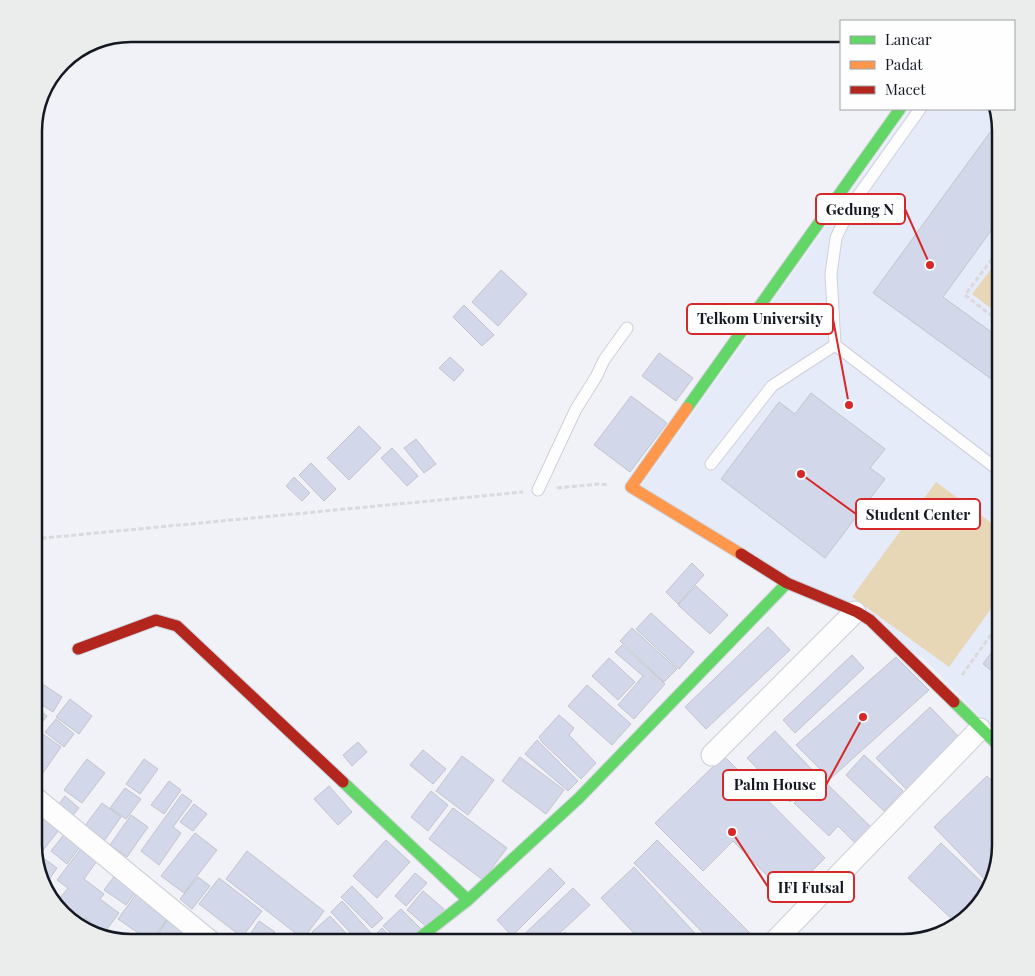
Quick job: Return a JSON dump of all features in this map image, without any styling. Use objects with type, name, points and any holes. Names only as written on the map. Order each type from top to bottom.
[{"type":"street","points":[[899,110],[631,487],[787,583],[870,620],[992,740]]},
{"type":"street","points":[[424,934],[468,900],[579,798],[787,583]]},
{"type":"street","points":[[712,755],[855,612]]},
{"type":"street","points":[[78,649],[156,620],[177,626],[468,900]]},
{"type":"street","points":[[782,934],[980,729]]},
{"type":"street","points":[[43,804],[201,934]]},
{"type":"lane","points":[[919,110],[851,206],[836,238],[831,274],[835,345],[992,465]]},
{"type":"lane","points":[[538,490],[576,409],[604,360],[627,328]]},
{"type":"lane","points":[[710,464],[772,386],[835,345]]},
{"type":"path","points":[[992,259],[965,295],[992,316]]},
{"type":"path","points":[[43,538],[598,484],[631,487]]},
{"type":"path","points":[[946,696],[992,633]]},
{"type":"shaded area","points":[[909,110],[989,110],[992,126],[992,729],[923,658],[640,487]]},
{"type":"shaded area","points":[[992,268],[992,309],[972,294]]},
{"type":"shaded area","points":[[936,482],[992,523],[992,607],[949,667],[852,597]]},
{"type":"building","points":[[992,130],[992,229],[943,297],[992,332],[992,379],[873,293]]},
{"type":"building","points":[[501,270],[527,294],[498,326],[472,302]]},
{"type":"building","points":[[464,305],[494,335],[482,346],[453,317]]},
{"type":"building","points":[[659,353],[693,378],[676,401],[642,376]]},
{"type":"building","points":[[450,357],[464,370],[454,381],[439,368]]},
{"type":"building","points":[[811,393],[885,449],[870,468],[885,479],[825,558],[721,479],[779,402],[795,414]]},
{"type":"building","points":[[631,396],[667,423],[630,472],[594,445]]},
{"type":"building","points":[[359,426],[381,448],[349,480],[327,458]]},
{"type":"building","points":[[416,439],[436,464],[424,473],[404,448]]},
{"type":"building","points":[[392,448],[418,476],[407,486],[381,458]]},
{"type":"building","points":[[311,463],[336,489],[324,501],[299,475]]},
{"type":"building","points":[[294,477],[310,493],[302,501],[286,486]]},
{"type":"building","points":[[692,563],[704,575],[678,604],[666,592]]},
{"type":"building","points":[[696,586],[728,615],[710,634],[678,605]]},
{"type":"building","points":[[651,613],[694,652],[679,669],[636,629]]},
{"type":"building","points":[[768,627],[790,650],[706,729],[685,707]]},
{"type":"building","points":[[632,628],[677,669],[664,682],[620,641]]},
{"type":"building","points":[[622,645],[665,684],[634,719],[618,705],[643,676],[615,652]]},
{"type":"building","points":[[992,652],[992,671],[983,664]]},
{"type":"building","points":[[852,655],[864,668],[795,733],[783,720]]},
{"type":"building","points":[[896,657],[929,690],[830,779],[796,745]]},
{"type":"building","points":[[609,658],[635,682],[618,700],[592,676]]},
{"type":"building","points":[[43,684],[62,697],[53,712],[43,706]]},
{"type":"building","points":[[587,685],[631,724],[612,745],[568,706]]},
{"type":"building","points":[[70,699],[92,716],[79,734],[56,717]]},
{"type":"building","points":[[930,707],[961,739],[907,790],[876,758]]},
{"type":"building","points":[[43,713],[47,716],[43,721]]},
{"type":"building","points":[[559,715],[574,728],[569,735],[596,763],[581,779],[539,737]]},
{"type":"building","points":[[56,719],[74,734],[64,747],[45,732]]},
{"type":"building","points":[[775,731],[818,776],[790,802],[747,758]]},
{"type":"building","points":[[43,734],[61,747],[43,773]]},
{"type":"building","points":[[537,740],[578,781],[568,791],[525,754]]},
{"type":"building","points":[[358,742],[367,752],[352,766],[343,755]]},
{"type":"building","points":[[423,750],[446,769],[433,784],[410,765]]},
{"type":"building","points":[[864,755],[903,791],[884,811],[846,775]]},
{"type":"building","points":[[462,756],[494,780],[468,815],[436,791]]},
{"type":"building","points":[[724,756],[825,858],[787,896],[733,841],[703,871],[655,823]]},
{"type":"building","points":[[520,757],[564,790],[546,814],[502,781]]},
{"type":"building","points":[[87,759],[105,773],[82,803],[64,790]]},
{"type":"building","points":[[144,759],[158,769],[140,794],[126,784]]},
{"type":"building","points":[[987,776],[992,781],[992,850],[991,862],[985,880],[934,827]]},
{"type":"building","points":[[820,777],[874,830],[858,846],[838,826],[829,836],[794,803]]},
{"type":"building","points":[[169,781],[181,790],[164,814],[151,805]]},
{"type":"building","points":[[329,786],[352,812],[338,825],[314,799]]},
{"type":"building","points":[[125,788],[141,799],[126,819],[110,808]]},
{"type":"building","points":[[431,791],[448,805],[428,831],[411,817]]},
{"type":"building","points":[[182,794],[192,801],[173,827],[181,833],[159,865],[141,851]]},
{"type":"building","points":[[65,796],[79,808],[69,820],[55,809]]},
{"type":"building","points":[[102,803],[121,817],[104,841],[84,827]]},
{"type":"building","points":[[194,804],[207,814],[193,831],[180,822]]},
{"type":"building","points":[[453,808],[507,848],[483,880],[429,839]]},
{"type":"building","points":[[131,815],[148,827],[127,857],[110,845]]},
{"type":"building","points":[[43,817],[59,830],[43,850]]},
{"type":"building","points":[[69,828],[85,840],[67,864],[51,851]]},
{"type":"building","points":[[195,833],[217,850],[184,893],[161,876]]},
{"type":"building","points":[[386,840],[410,862],[377,898],[353,876]]},
{"type":"building","points":[[657,840],[751,934],[704,934],[634,863]]},
{"type":"building","points":[[941,843],[983,884],[974,899],[952,919],[908,878]]},
{"type":"building","points":[[83,846],[99,858],[84,879],[104,894],[100,899],[119,913],[106,930],[94,925],[85,918],[84,920],[77,915],[61,899],[68,888],[57,880]]},
{"type":"building","points":[[247,851],[324,911],[307,934],[297,934],[226,879]]},
{"type":"building","points":[[44,858],[57,868],[49,879]]},
{"type":"building","points":[[634,867],[696,934],[635,934],[601,898]]},
{"type":"building","points":[[550,868],[565,883],[514,934],[510,934],[497,920]]},
{"type":"building","points":[[119,870],[140,886],[126,905],[104,890]]},
{"type":"building","points":[[415,873],[427,883],[406,906],[395,896]]},
{"type":"building","points":[[198,877],[210,886],[192,909],[180,899]]},
{"type":"building","points":[[219,878],[262,911],[244,934],[238,934],[199,904]]},
{"type":"building","points":[[352,886],[383,918],[372,928],[341,897]]},
{"type":"building","points":[[573,888],[590,905],[559,934],[524,934]]},
{"type":"building","points":[[140,889],[172,912],[157,934],[140,934],[118,919]]},
{"type":"building","points":[[423,891],[444,909],[428,928],[407,910]]},
{"type":"building","points":[[342,901],[371,933],[352,934],[331,912]]},
{"type":"building","points":[[401,909],[422,930],[418,934],[392,934],[383,926]]},
{"type":"building","points":[[170,916],[188,928],[184,934],[158,934]]},
{"type":"building","points":[[330,916],[347,934],[314,934],[312,932]]},
{"type":"building","points":[[259,921],[275,932],[273,934],[250,934]]},
{"type":"building","points":[[382,928],[388,934],[376,934]]},
{"type":"building","points":[[189,930],[195,934],[186,934]]},
{"type":"traffic: fast","points":[[687,408],[899,110]]},
{"type":"traffic: fast","points":[[424,934],[468,900],[579,798],[787,583]]},
{"type":"traffic: fast","points":[[954,702],[992,739]]},
{"type":"traffic: fast","points":[[343,782],[468,900]]},
{"type":"traffic: slow","points":[[687,408],[631,487],[741,554]]},
{"type":"traffic: jam","points":[[741,554],[787,583],[857,612],[870,620],[954,702]]},
{"type":"traffic: jam","points":[[78,649],[156,620],[177,626],[343,782]]},
{"type":"place","name":"Gedung N","points":[[930,265]]},
{"type":"place","name":"Telkom University","points":[[849,405]]},
{"type":"place","name":"Student Center","points":[[801,474]]},
{"type":"place","name":"Palm House","points":[[863,717]]},
{"type":"place","name":"IFI Futsal","points":[[732,832]]}]
